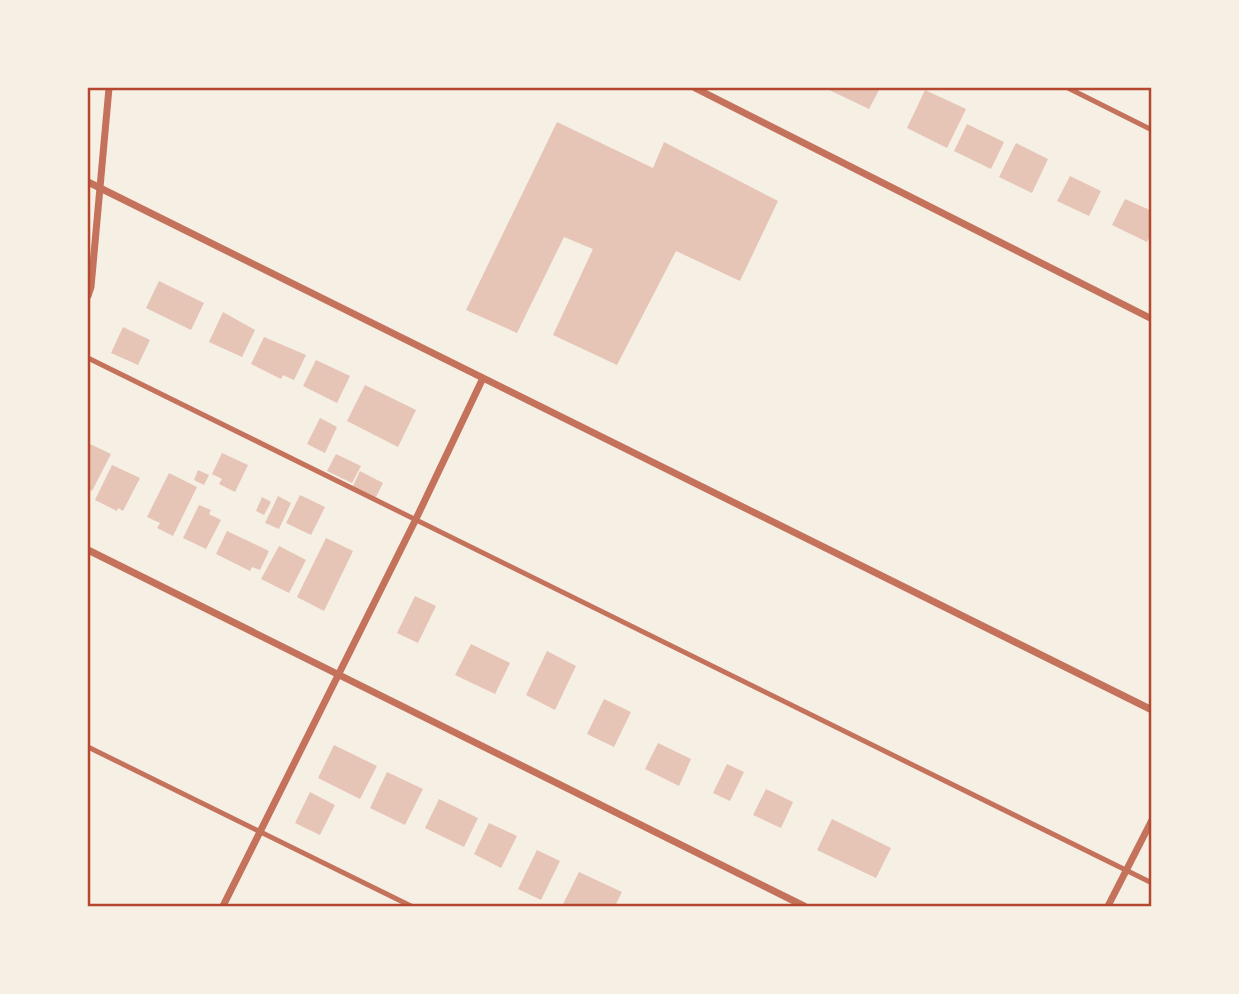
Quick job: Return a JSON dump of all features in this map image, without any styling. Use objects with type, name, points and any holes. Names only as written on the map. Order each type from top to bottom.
[{"type":"street","points":[[88,296],[109,88]]},
{"type":"street","points":[[695,88],[1152,319]]},
{"type":"street","points":[[88,182],[1152,710]]},
{"type":"street","points":[[223,906],[415,521],[483,378]]},
{"type":"street","points":[[88,551],[804,906]]},
{"type":"street","points":[[1108,906],[1152,820]]},
{"type":"lane","points":[[1068,88],[1152,130]]},
{"type":"lane","points":[[88,358],[1152,883]]},
{"type":"lane","points":[[88,747],[411,906]]},
{"type":"building","points":[[825,88],[880,88],[869,109]]},
{"type":"building","points":[[925,90],[966,109],[947,148],[907,128]]},
{"type":"building","points":[[557,122],[653,168],[664,142],[778,201],[740,281],[676,251],[617,365],[553,335],[593,249],[564,237],[517,333],[466,310]]},
{"type":"building","points":[[967,124],[1004,142],[991,169],[954,151]]},
{"type":"building","points":[[1016,143],[1048,159],[1032,193],[999,177]]},
{"type":"building","points":[[1070,176],[1101,191],[1089,216],[1057,201]]},
{"type":"building","points":[[1125,199],[1152,211],[1152,232],[1147,242],[1112,225]]},
{"type":"building","points":[[159,281],[204,303],[191,330],[146,308]]},
{"type":"building","points":[[223,312],[255,330],[242,357],[209,342]]},
{"type":"building","points":[[123,327],[150,340],[138,365],[111,353]]},
{"type":"building","points":[[264,337],[306,355],[294,380],[283,375],[281,379],[251,364]]},
{"type":"building","points":[[316,360],[350,376],[337,403],[303,386]]},
{"type":"building","points":[[365,385],[416,410],[398,447],[347,421]]},
{"type":"building","points":[[320,418],[337,427],[325,453],[307,444]]},
{"type":"building","points":[[88,443],[111,454],[92,491],[88,489]]},
{"type":"building","points":[[222,453],[248,465],[235,492],[219,484],[222,479],[212,474]]},
{"type":"building","points":[[336,454],[361,466],[352,483],[327,471]]},
{"type":"building","points":[[112,465],[140,478],[123,511],[118,508],[117,511],[95,500]]},
{"type":"building","points":[[198,470],[209,475],[204,485],[194,480]]},
{"type":"building","points":[[360,471],[383,483],[375,499],[352,488]]},
{"type":"building","points":[[169,473],[197,487],[173,536],[157,528],[160,523],[147,517]]},
{"type":"building","points":[[300,495],[325,507],[311,535],[286,523]]},
{"type":"building","points":[[278,496],[291,503],[279,529],[265,523]]},
{"type":"building","points":[[262,497],[271,502],[264,515],[256,511]]},
{"type":"building","points":[[199,505],[211,510],[209,514],[221,520],[206,549],[183,538]]},
{"type":"building","points":[[227,531],[269,551],[260,570],[252,567],[250,571],[216,554]]},
{"type":"building","points":[[326,538],[353,551],[324,611],[297,597]]},
{"type":"building","points":[[279,546],[306,560],[289,593],[261,579]]},
{"type":"building","points":[[415,596],[436,606],[418,643],[397,633]]},
{"type":"building","points":[[471,644],[510,663],[495,694],[455,675]]},
{"type":"building","points":[[547,651],[576,666],[555,710],[526,695]]},
{"type":"building","points":[[604,699],[631,712],[614,747],[587,734]]},
{"type":"building","points":[[658,743],[691,759],[679,786],[645,769]]},
{"type":"building","points":[[334,745],[377,766],[360,799],[318,778]]},
{"type":"building","points":[[727,764],[744,772],[730,801],[713,793]]},
{"type":"building","points":[[387,772],[423,789],[405,825],[370,808]]},
{"type":"building","points":[[766,789],[793,802],[781,828],[753,815]]},
{"type":"building","points":[[310,792],[335,805],[320,835],[295,823]]},
{"type":"building","points":[[439,799],[478,818],[464,847],[425,828]]},
{"type":"building","points":[[832,819],[891,848],[876,878],[817,850]]},
{"type":"building","points":[[489,823],[517,836],[501,868],[474,854]]},
{"type":"building","points":[[537,850],[560,861],[541,900],[518,889]]},
{"type":"building","points":[[579,872],[622,892],[615,906],[562,906]]}]
